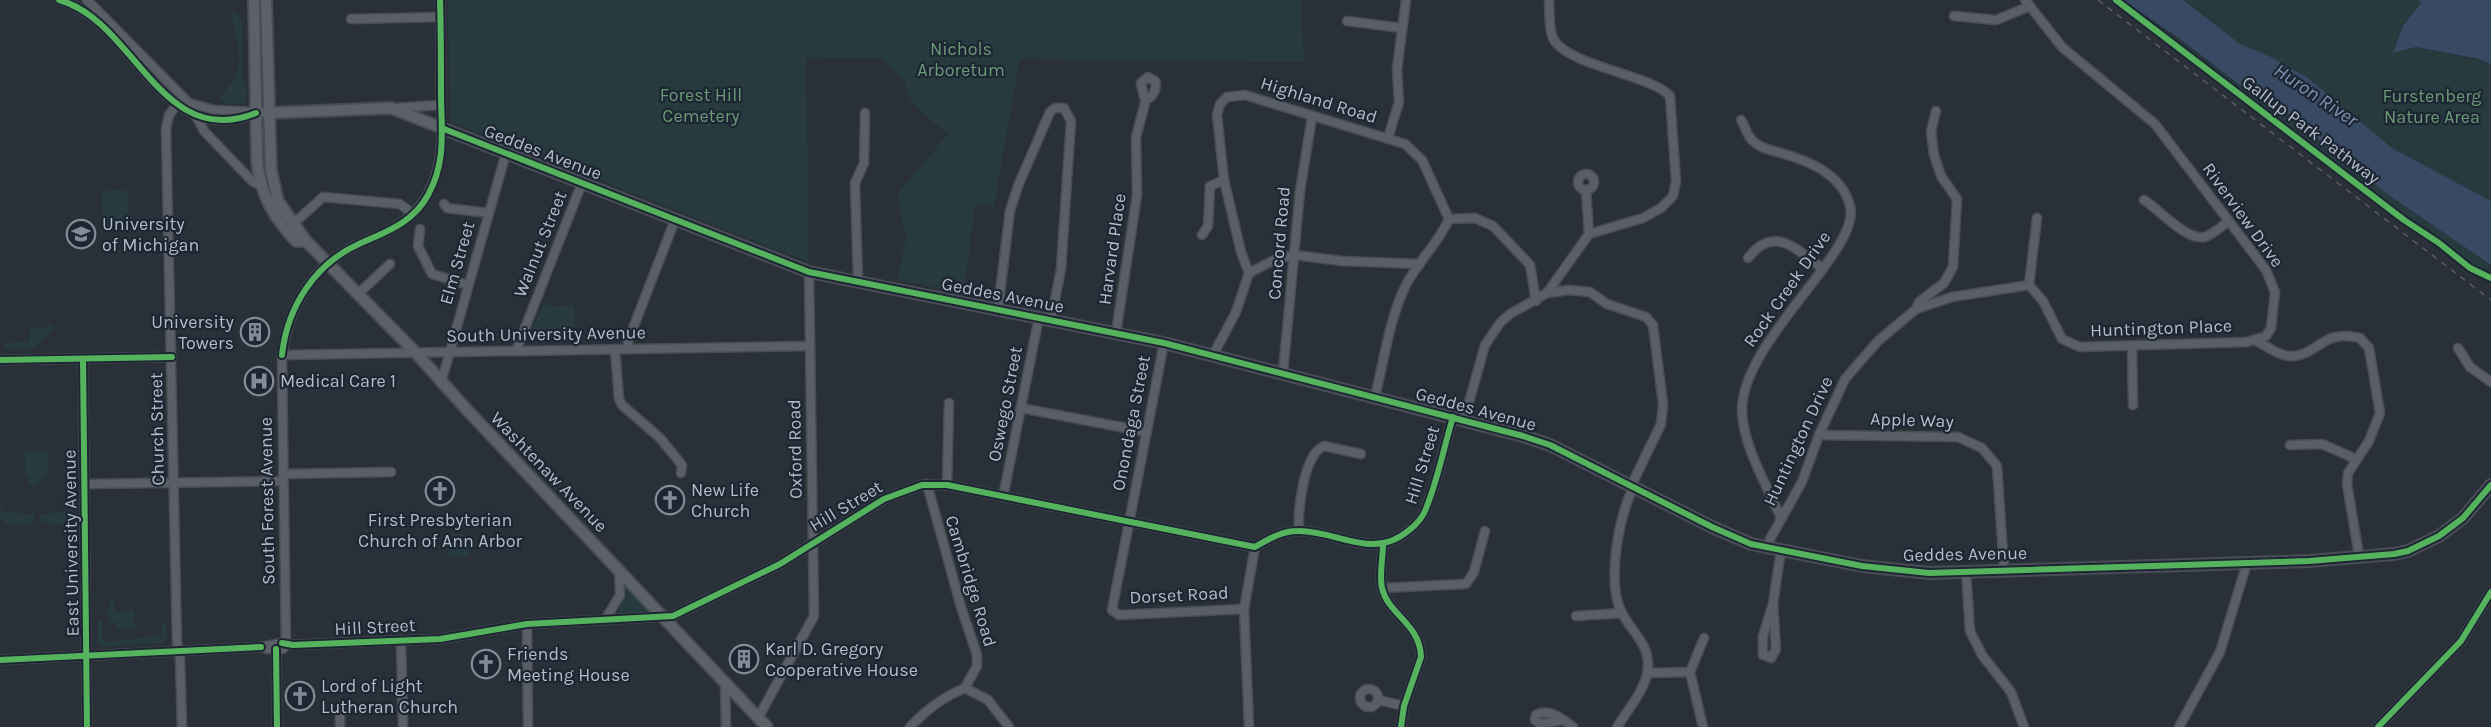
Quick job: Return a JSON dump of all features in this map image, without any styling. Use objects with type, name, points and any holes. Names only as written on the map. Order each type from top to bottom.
[{"type":"main road","name":"Washtenaw Avenue","points":[[254,0],[257,160],[261,186],[279,223],[296,241],[306,241]]},
{"type":"main road","name":"Washtenaw Avenue","points":[[266,0],[271,170],[278,201],[293,224],[304,235],[306,241],[416,353],[441,383],[767,727]]},
{"type":"main road","points":[[254,47],[259,55],[263,105],[269,113]]},
{"type":"main road","name":"Geddes Avenue","points":[[269,113],[391,108],[809,272],[1164,343],[1550,445],[1736,539],[1768,548],[1912,572],[2356,558],[2394,554],[2424,544],[2463,518],[2491,485]]},
{"type":"main road","points":[[256,113],[262,119],[264,155],[271,170]]},
{"type":"street","name":"Geddes Avenue","points":[[59,0],[78,7],[97,21],[196,116],[224,119],[247,117],[256,113]]},
{"type":"street","name":"Geddes Avenue","points":[[87,0],[179,102],[203,109],[269,113]]},
{"type":"street","name":"South Forest Avenue","points":[[277,727],[281,646],[282,355],[285,330],[290,313],[300,296],[329,264],[358,244],[395,229],[428,196],[441,162],[444,129],[441,105],[440,0]]},
{"type":"street","points":[[1388,138],[1399,102],[1397,69],[1406,0]]},
{"type":"street","points":[[1549,0],[1551,31],[1560,46],[1594,64],[1657,87],[1670,96],[1676,181],[1672,196],[1661,208],[1643,218],[1589,234]]},
{"type":"street","points":[[1954,16],[1996,20],[2028,3]]},
{"type":"street","name":"Riverview Drive","points":[[2028,3],[2062,47],[2155,124],[2266,270],[2275,292],[2271,328],[2266,336],[2255,340]]},
{"type":"street","points":[[351,19],[441,17]]},
{"type":"street","points":[[1347,21],[1402,28]]},
{"type":"street","name":"Highland Road","points":[[1249,273],[1241,252],[1224,180],[1217,115],[1220,104],[1227,97],[1245,95],[1405,144],[1418,153],[1449,219]]},
{"type":"street","name":"Harvard Place","points":[[1116,333],[1137,195],[1136,137],[1146,99]]},
{"type":"street","name":"Church Street","points":[[179,102],[169,115],[166,129],[178,651],[182,727]]},
{"type":"street","points":[[391,108],[441,105]]},
{"type":"street","points":[[998,309],[1010,211],[1015,194],[1050,112],[1059,107],[1068,111],[1071,121],[1061,269],[1051,320]]},
{"type":"street","name":"Huntington Drive","points":[[1768,548],[1781,518],[1802,482],[1819,435],[1853,368],[1891,328],[1916,309],[1919,302],[1944,283],[1950,275],[1954,259],[1957,199],[1941,176],[1934,155],[1931,131],[1936,111]]},
{"type":"street","points":[[858,282],[855,183],[864,163],[865,112]]},
{"type":"street","points":[[196,116],[204,131],[252,181],[261,186]]},
{"type":"street","name":"Concord Road","points":[[1283,373],[1302,172],[1311,117]]},
{"type":"street","name":"Rock Creek Drive","points":[[1741,120],[1751,139],[1758,145],[1817,166],[1836,183],[1850,205],[1852,218],[1842,243],[1760,353],[1743,391],[1742,414],[1749,442],[1781,518]]},
{"type":"street","name":"Elm Street","points":[[441,383],[506,153]]},
{"type":"street","points":[[1202,235],[1208,226],[1210,186],[1224,180]]},
{"type":"street","name":"Walnut Street","points":[[516,351],[582,183]]},
{"type":"street","points":[[1547,293],[1589,234],[1586,190]]},
{"type":"street","points":[[293,224],[323,197],[400,204],[413,213]]},
{"type":"street","points":[[2144,200],[2183,232],[2197,237],[2210,234],[2229,221]]},
{"type":"street","points":[[444,204],[447,208],[488,213]]},
{"type":"street","points":[[1375,397],[1399,301],[1420,264],[1442,235],[1449,219],[1475,218],[1494,226],[1530,265],[1536,301]]},
{"type":"street","points":[[1916,309],[1952,297],[2029,285],[2037,218]]},
{"type":"street","points":[[628,348],[628,341],[675,220]]},
{"type":"street","points":[[420,229],[418,246],[432,274],[468,285]]},
{"type":"street","points":[[1748,258],[1757,246],[1773,241],[1790,245],[1822,268]]},
{"type":"street","points":[[1213,355],[1236,312],[1249,273],[1276,259],[1295,255],[1342,261],[1420,264]]},
{"type":"street","points":[[358,294],[390,264]]},
{"type":"street","name":"Oxford Road","points":[[758,718],[814,616],[809,272]]},
{"type":"street","points":[[1560,277],[1569,290]]},
{"type":"street","name":"Huntington Place","points":[[2029,285],[2043,301],[2062,339],[2071,345],[2132,346],[2255,340]]},
{"type":"street","points":[[1547,293],[1569,290],[1590,292],[1607,304],[1646,317],[1653,325],[1663,404],[1661,424],[1624,508],[1617,536],[1616,585],[1622,613],[1645,649],[1647,673],[1617,727]]},
{"type":"street","name":"Hill Street","points":[[1383,544],[1402,536],[1421,517],[1427,507],[1488,339],[1510,314],[1547,293]]},
{"type":"street","name":"Oswego Street","points":[[1003,497],[1039,317]]},
{"type":"street","points":[[2255,340],[2283,355],[2293,357],[2337,336],[2350,336],[2366,342],[2380,413],[2368,441],[2348,473],[2347,484],[2358,550],[2356,558]]},
{"type":"street","name":"Onondaga Street","points":[[1116,614],[1112,607],[1164,343]]},
{"type":"street","name":"South University Avenue","points":[[282,355],[810,346]]},
{"type":"street","points":[[2132,346],[2133,405]]},
{"type":"street","points":[[2458,348],[2477,374],[2491,382]]},
{"type":"street","points":[[615,349],[619,399],[626,409],[660,438],[682,465],[681,473]]},
{"type":"street","points":[[0,360],[172,357]]},
{"type":"street","name":"East University Avenue","points":[[83,359],[87,727]]},
{"type":"street","points":[[947,485],[949,403]]},
{"type":"street","points":[[1021,408],[1147,432]]},
{"type":"street","name":"Apple Way","points":[[1819,435],[1958,437],[1982,448],[1994,459],[1997,466],[2004,570]]},
{"type":"street","points":[[2290,445],[2322,444],[2356,459]]},
{"type":"street","points":[[1299,531],[1304,487],[1312,454],[1324,446],[1361,454]]},
{"type":"street","points":[[85,484],[174,483],[391,472]]},
{"type":"street","name":"Hill Street","points":[[0,660],[440,639],[527,624],[673,616],[780,564],[884,499],[927,484],[947,485],[1255,547]]},
{"type":"street","name":"Cambridge Road","points":[[927,484],[960,607],[977,655],[977,666],[965,688]]},
{"type":"street","points":[[1249,727],[1244,609],[1255,547],[1280,534],[1299,531],[1320,533],[1352,543],[1383,544],[1382,588],[1388,600],[1411,626],[1421,650],[1415,680],[1404,706],[1401,727]]},
{"type":"street","points":[[1382,588],[1466,584],[1474,572],[1485,531]]},
{"type":"street","points":[[1773,603],[1776,649],[1771,658],[1763,655],[1763,636],[1773,603],[1781,550]]},
{"type":"street","points":[[2180,727],[2220,652],[2247,563]]},
{"type":"street","points":[[605,620],[620,595],[619,570]]},
{"type":"street","points":[[1966,571],[1970,631],[1982,655],[2011,692],[2024,727]]},
{"type":"street","points":[[2378,727],[2461,641],[2491,592]]},
{"type":"street","name":"Dorset Road","points":[[1116,614],[1244,609]]},
{"type":"street","points":[[1576,616],[1622,613]]},
{"type":"street","points":[[527,624],[528,727]]},
{"type":"street","points":[[1703,727],[1690,672],[1704,638]]},
{"type":"street","points":[[401,640],[403,727]]},
{"type":"street","points":[[1647,673],[1690,672]]},
{"type":"street","points":[[725,683],[726,727]]},
{"type":"street","points":[[910,727],[931,706],[965,688],[988,700],[1009,727]]},
{"type":"street","points":[[1378,700],[1404,706]]},
{"type":"street","points":[[340,711],[340,727]]},
{"type":"street","points":[[1563,720],[1573,727]]},
{"type":"green space","name":"Forest Hill Cemetery","points":[[448,0],[1301,0],[1304,62],[1020,59],[994,206],[975,204],[964,293],[897,280],[906,238],[897,194],[948,134],[915,106],[907,92],[906,84],[882,58],[806,59],[809,262],[450,122]]},
{"type":"green space","points":[[2121,0],[2126,0],[2246,90],[2302,122],[2324,145],[2387,194],[2491,265],[2491,284],[2461,265],[2442,247]]},
{"type":"green space","name":"Furstenberg Nature Area","points":[[2183,0],[2419,0],[2421,3],[2403,26],[2394,52],[2416,47],[2491,63],[2491,201],[2392,148],[2308,78],[2240,44]]},
{"type":"green space","points":[[231,11],[242,21],[243,83],[247,89],[246,103],[226,104],[219,98],[229,87],[238,66],[238,46]]},
{"type":"green space","points":[[125,190],[125,194],[128,194],[129,220],[126,220],[126,224],[103,225],[102,191]]},
{"type":"green space","points":[[543,303],[551,306],[575,305],[574,341],[532,342],[529,338]]},
{"type":"green space","points":[[50,324],[55,328],[35,348],[5,349],[5,343],[30,342],[29,327],[45,328]]},
{"type":"green space","points":[[25,452],[48,452],[47,477],[34,485],[29,485],[29,477],[25,477]]},
{"type":"green space","points":[[0,504],[2,512],[34,514],[35,520],[29,525],[7,524],[0,517]]},
{"type":"green space","points":[[74,508],[72,520],[65,524],[52,524],[40,520],[40,514],[72,511]]},
{"type":"green space","points":[[448,534],[464,534],[470,540],[469,557],[449,557]]},
{"type":"green space","points":[[626,586],[651,613],[651,614],[617,615]]},
{"type":"green space","points":[[109,600],[115,600],[115,611],[134,611],[135,628],[116,629],[116,622],[108,622]]},
{"type":"green space","points":[[98,620],[107,620],[102,622],[103,639],[106,642],[162,635],[162,624],[165,624],[165,620],[167,638],[163,643],[101,646],[98,643]]},
{"type":"water","name":"Huron River","points":[[2123,0],[2183,0],[2240,44],[2271,57],[2308,78],[2392,148],[2491,201],[2491,265],[2387,194],[2324,145],[2302,122],[2246,90],[2180,39]]},
{"type":"water","points":[[2419,0],[2491,0],[2491,64],[2479,59],[2416,47],[2393,53],[2403,26],[2421,3]]},
{"type":"railway","points":[[2098,0],[2491,300]]},
{"type":"cycle path","points":[[59,0],[85,12],[108,32],[172,100],[195,115],[223,120],[256,113]]},
{"type":"cycle path","points":[[282,355],[285,338],[297,304],[316,276],[343,253],[407,220],[422,205],[434,182],[442,144],[440,0]]},
{"type":"cycle path","name":"Gallup Park Pathway","points":[[2116,0],[2404,220],[2439,243],[2470,268],[2491,278]]},
{"type":"cycle path","points":[[444,129],[809,272],[1164,343],[1523,436],[1550,445],[1712,527],[1751,544],[1862,566],[1929,573],[2309,561],[2394,554],[2408,551],[2439,536],[2463,518],[2491,485]]},
{"type":"cycle path","points":[[0,360],[172,357]]},
{"type":"cycle path","points":[[83,359],[87,727]]},
{"type":"cycle path","points":[[282,643],[293,645],[440,639],[527,624],[673,616],[780,564],[884,499],[922,485],[947,485],[1255,547],[1270,538],[1292,531],[1312,532],[1367,544],[1381,544],[1394,540],[1408,531],[1424,513],[1453,417]]},
{"type":"cycle path","points":[[1383,544],[1381,583],[1385,597],[1410,627],[1419,645],[1421,657],[1404,706],[1401,727]]},
{"type":"cycle path","points":[[2378,727],[2461,641],[2491,592]]},
{"type":"cycle path","points":[[0,660],[261,647]]},
{"type":"cycle path","points":[[276,649],[277,727]]},
{"type":"place","name":"University of Michigan","points":[[81,234]]},
{"type":"place","name":"University Towers","points":[[255,332]]},
{"type":"place","name":"Medical Care 1","points":[[259,381]]},
{"type":"place","name":"First Presbyterian Church of Ann Arbor","points":[[440,491]]},
{"type":"place","name":"New Life Church","points":[[670,500]]},
{"type":"place","name":"Karl D. Gregory Cooperative House","points":[[744,659]]},
{"type":"place","name":"Friends Meeting House","points":[[486,664]]},
{"type":"place","name":"Lord of Light Lutheran Church","points":[[300,696]]},
{"type":"park label","name":"Nichols Arboretum","points":[[961,59]]}]
